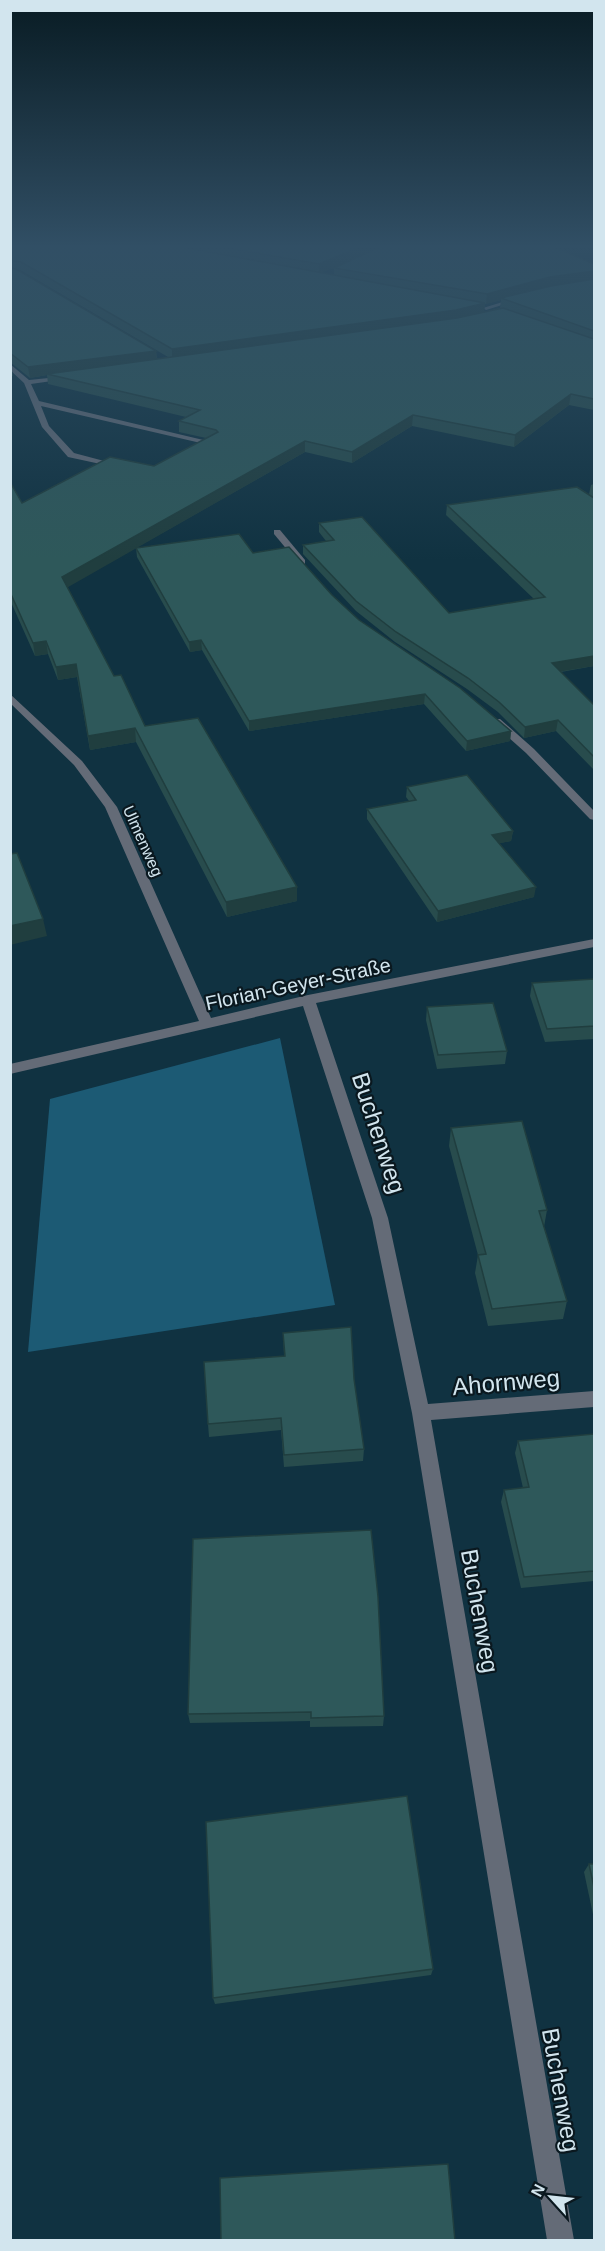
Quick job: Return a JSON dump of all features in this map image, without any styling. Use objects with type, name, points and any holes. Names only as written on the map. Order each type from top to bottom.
[{"type":"street","points":[[10,366],[27,382],[46,427],[71,455],[133,470]]},
{"type":"street","points":[[27,382],[71,377]]},
{"type":"street","points":[[37,403],[212,443],[192,453]]},
{"type":"street","points":[[277,532],[312,575]]},
{"type":"street","name":"Ulmenweg","points":[[10,697],[78,762],[111,807],[207,1024]]},
{"type":"street","points":[[491,716],[594,817]]},
{"type":"street","name":"Florian-Geyer-Straße","points":[[10,1069],[308,1000],[594,943]]},
{"type":"street","name":"Buchenweg","points":[[308,1000],[380,1218],[421,1413],[561,2241]]},
{"type":"street","name":"Ahornweg","points":[[421,1413],[594,1399]]},
{"type":"shaded area","points":[[280,1038],[335,1305],[28,1352],[50,1099]]},
{"type":"building","points":[[10,350],[156,351],[28,367],[10,353]]},
{"type":"building","points":[[222,350],[594,350],[594,399],[571,394],[515,435],[413,415],[352,452],[305,441],[62,577],[114,676],[121,675],[145,726],[198,718],[297,887],[226,902],[135,728],[88,736],[76,664],[56,667],[46,641],[33,643],[10,592],[10,482],[22,503],[110,457],[154,466],[218,432],[179,421],[200,410],[47,374]]},
{"type":"building","points":[[577,487],[594,498],[594,656],[552,663],[594,705],[594,757],[558,720],[525,727],[499,702],[468,678],[396,632],[356,601],[303,545],[334,540],[319,523],[362,517],[449,613],[545,597],[447,505]]},
{"type":"building","points":[[239,534],[253,553],[289,547],[332,595],[359,620],[460,688],[511,731],[467,741],[425,694],[249,721],[201,640],[189,642],[136,548]]},
{"type":"building","points":[[467,775],[513,831],[492,835],[536,887],[438,911],[367,809],[416,800],[407,787]]},
{"type":"building","points":[[17,853],[43,919],[10,926],[10,854]]},
{"type":"building","points":[[594,979],[594,1026],[547,1029],[532,983]]},
{"type":"building","points":[[493,1003],[507,1051],[438,1055],[427,1007]]},
{"type":"building","points":[[522,1121],[547,1210],[539,1211],[567,1301],[492,1309],[478,1255],[486,1254],[451,1128]]},
{"type":"building","points":[[351,1327],[354,1379],[364,1449],[284,1455],[281,1418],[208,1424],[204,1362],[285,1356],[283,1333]]},
{"type":"building","points":[[594,1434],[594,1571],[524,1577],[504,1490],[529,1487],[518,1441]]},
{"type":"building","points":[[371,1530],[378,1597],[384,1716],[311,1718],[311,1712],[188,1714],[193,1539]]},
{"type":"building","points":[[407,1796],[433,1969],[213,1998],[206,1822]]},
{"type":"building","points":[[589,1864],[594,1864],[594,1887]]},
{"type":"building","points":[[448,2164],[455,2241],[221,2241],[220,2178]]}]
